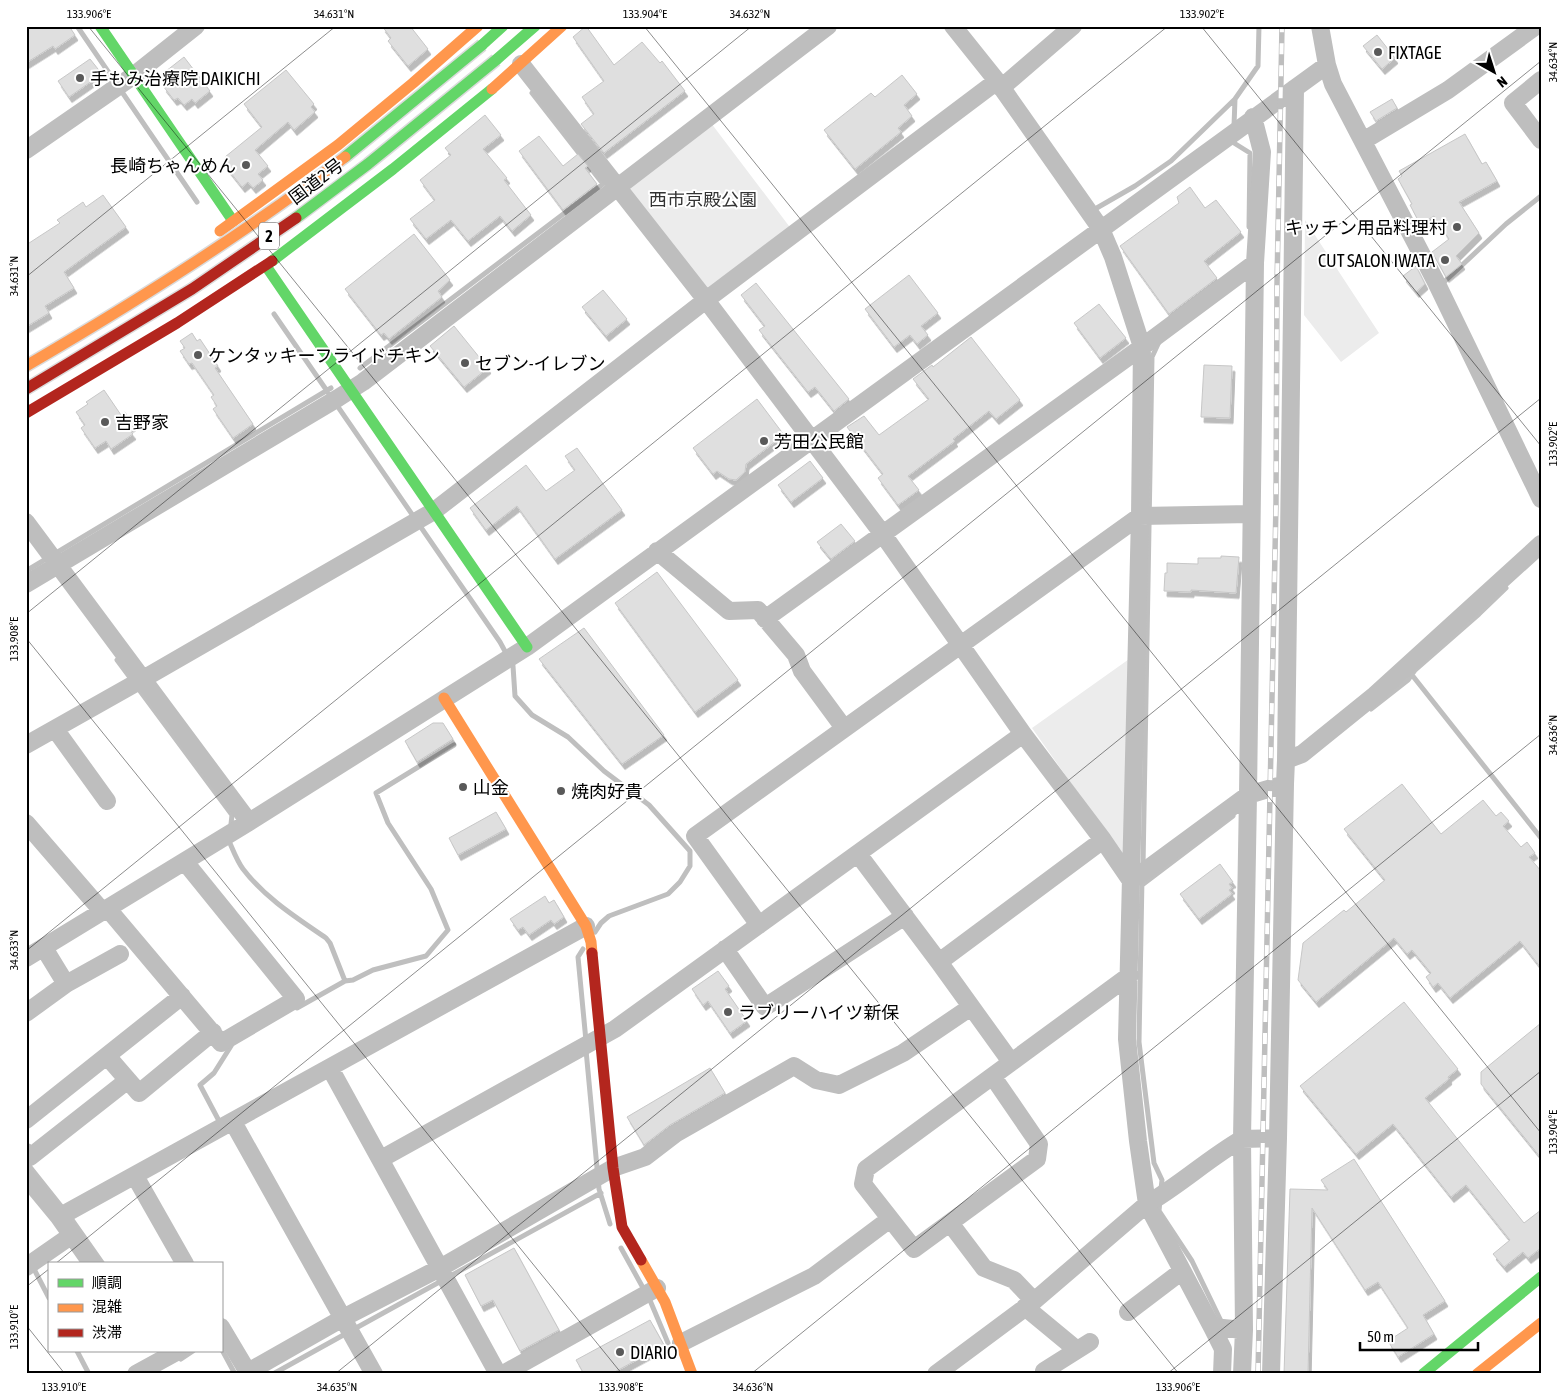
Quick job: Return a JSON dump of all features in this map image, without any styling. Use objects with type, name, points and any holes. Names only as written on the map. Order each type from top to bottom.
[{"type":"main road","points":[[100,26],[123,83],[233,221]]},
{"type":"main road","points":[[211,237],[338,145],[478,26]]},
{"type":"main road","name":"国道2号","points":[[26,366],[108,318],[208,255],[276,207],[344,158],[503,26]]},
{"type":"main road","name":"国道2号","points":[[26,389],[110,341],[219,271],[289,223],[357,172],[496,60],[535,26]]},
{"type":"main road","points":[[26,412],[124,356],[266,266],[439,134],[522,64],[562,26]]},
{"type":"main road","points":[[50,339],[89,317],[187,254]]},
{"type":"main road","points":[[266,266],[340,397],[423,518],[527,647]]},
{"type":"main road","points":[[444,698],[589,934],[591,1043],[603,1174],[622,1227],[650,1292],[665,1302],[692,1374]]},
{"type":"main road","points":[[1423,1374],[1541,1277]]},
{"type":"main road","points":[[1477,1374],[1541,1323]]},
{"type":"street","points":[[26,150],[123,83],[196,26]]},
{"type":"street","points":[[26,584],[52,563],[340,397],[828,26]]},
{"type":"street","points":[[952,26],[999,84],[1101,229],[1113,257],[1142,347],[1147,516],[1139,876],[1130,975],[1127,1039],[1138,1141],[1156,1199],[1182,1271],[1223,1349],[1222,1374]]},
{"type":"street","points":[[26,745],[423,518],[706,300],[999,84],[1073,26]]},
{"type":"street","points":[[1320,26],[1326,65],[1333,84],[1436,282],[1541,499]]},
{"type":"street","points":[[1363,141],[1448,90],[1536,26]]},
{"type":"street","points":[[522,64],[706,300],[882,534],[1023,734],[1103,840],[1139,876]]},
{"type":"street","points":[[26,958],[185,862],[527,647],[810,439],[1326,65]]},
{"type":"street","points":[[1541,80],[1513,103],[1541,140]]},
{"type":"street","points":[[1271,1374],[1286,760],[1295,88]]},
{"type":"street","points":[[1241,127],[1262,152],[1250,267],[1251,514],[1242,1139],[1244,1330],[1242,1374]]},
{"type":"street","points":[[233,221],[266,266]]},
{"type":"street","points":[[765,619],[1250,267]]},
{"type":"street","points":[[759,925],[695,836],[960,644],[1147,516],[1251,514]]},
{"type":"street","points":[[26,522],[52,563],[138,682],[249,822]]},
{"type":"street","points":[[1286,760],[1302,754],[1375,695],[1541,544]]},
{"type":"street","points":[[657,551],[729,611],[758,610],[796,655],[802,671],[844,728]]},
{"type":"street","points":[[54,729],[107,801]]},
{"type":"street","points":[[381,1159],[616,1029],[1023,734]]},
{"type":"street","points":[[1139,876],[1248,795],[1285,784]]},
{"type":"street","points":[[26,823],[222,1043],[296,999],[185,862]]},
{"type":"street","points":[[940,962],[1103,840]]},
{"type":"street","points":[[858,854],[940,962],[1011,1062]]},
{"type":"street","points":[[725,949],[765,1006],[905,916]]},
{"type":"street","points":[[64,1214],[139,1182],[233,1122],[330,1068],[589,934]]},
{"type":"street","points":[[44,948],[66,984]]},
{"type":"street","points":[[26,1014],[66,984],[120,954]]},
{"type":"street","points":[[992,1077],[1039,1144],[1037,1159],[914,1249],[863,1184],[866,1169],[1130,975]]},
{"type":"street","points":[[26,1120],[182,996]]},
{"type":"street","points":[[222,1330],[248,1373],[348,1326],[444,1275],[603,1174],[645,1157],[675,1134],[794,1066],[816,1080],[839,1085],[902,1053],[971,1007]]},
{"type":"street","points":[[108,1056],[139,1093],[213,1032]]},
{"type":"street","points":[[330,1068],[498,1374]]},
{"type":"street","points":[[26,1152],[30,1156],[128,1080]]},
{"type":"street","points":[[233,1122],[374,1374]]},
{"type":"street","points":[[936,1374],[1030,1304],[1156,1199],[1226,1148],[1242,1139],[1278,1138]]},
{"type":"street","points":[[26,1177],[64,1214],[72,1235],[91,1262]]},
{"type":"street","points":[[139,1182],[184,1262]]},
{"type":"street","points":[[681,1343],[814,1276],[890,1219]]},
{"type":"street","points":[[950,1223],[984,1268],[1014,1280],[1030,1304],[1083,1346],[1044,1371]]},
{"type":"street","points":[[26,1267],[72,1235]]},
{"type":"street","points":[[1128,1312],[1182,1271]]},
{"type":"street","points":[[503,1374],[650,1292]]},
{"type":"street","points":[[1212,1327],[1244,1330]]},
{"type":"street","points":[[136,1374],[167,1355]]},
{"type":"green space","name":"西市京殿公園","points":[[711,123],[792,230],[713,289],[703,287],[627,186]]},
{"type":"green space","points":[[1305,220],[1379,333],[1341,362],[1304,315]]},
{"type":"green space","points":[[1132,657],[1128,852],[1122,855],[1032,728]]},
{"type":"building","points":[[26,26],[69,26],[75,35],[55,49],[53,46],[26,63]]},
{"type":"building","points":[[382,26],[410,26],[428,49],[408,66],[388,41],[391,38]]},
{"type":"building","points":[[586,26],[614,65],[642,42],[660,63],[662,61],[685,91],[604,153],[581,124],[594,114],[582,97],[604,81],[573,37]]},
{"type":"building","points":[[1377,35],[1395,58],[1382,69],[1363,46]]},
{"type":"building","points":[[184,57],[210,91],[195,103],[192,99],[184,105],[178,98],[174,100],[163,86],[168,83],[161,75]]},
{"type":"building","name":"手もみ治療院 DAIKICHI","points":[[90,59],[102,74],[69,97],[58,81]]},
{"type":"building","points":[[286,70],[314,104],[311,107],[315,112],[294,130],[288,122],[255,150],[268,166],[258,174],[262,181],[253,188],[248,182],[242,187],[223,163],[228,160],[225,157],[262,127],[244,104]]},
{"type":"building","points":[[902,75],[917,94],[904,105],[912,116],[898,128],[901,132],[855,169],[824,130],[871,93],[875,97]]},
{"type":"building","points":[[1392,99],[1397,108],[1376,121],[1370,112]]},
{"type":"building","points":[[485,115],[501,135],[483,149],[507,178],[504,180],[531,215],[512,231],[500,216],[468,241],[451,220],[426,239],[410,219],[435,200],[420,180],[451,155],[445,148]]},
{"type":"building","points":[[1465,134],[1482,164],[1486,162],[1497,181],[1459,202],[1479,233],[1456,256],[1462,264],[1446,277],[1432,252],[1449,239],[1434,216],[1420,224],[1410,205],[1412,204],[1398,179],[1402,176],[1399,171]]},
{"type":"building","points":[[539,136],[563,166],[578,154],[588,166],[585,168],[597,184],[563,210],[519,151]]},
{"type":"building","points":[[1190,187],[1205,208],[1216,200],[1241,232],[1204,261],[1217,278],[1169,314],[1120,246],[1179,203],[1177,197]]},
{"type":"building","points":[[103,195],[126,227],[64,272],[74,288],[45,306],[49,313],[26,327],[26,245],[60,223],[57,220],[83,202],[86,207]]},
{"type":"building","points":[[414,234],[450,280],[438,291],[442,297],[389,339],[384,333],[381,335],[345,289]]},
{"type":"building","points":[[1416,266],[1425,284],[1416,292],[1403,276]]},
{"type":"building","points":[[909,275],[938,313],[921,326],[928,335],[917,344],[910,335],[894,347],[865,309]]},
{"type":"building","points":[[756,283],[849,399],[834,411],[815,387],[808,392],[759,330],[765,326],[741,295]]},
{"type":"building","points":[[603,290],[627,319],[606,336],[582,307]]},
{"type":"building","points":[[1099,304],[1126,338],[1100,358],[1074,323]]},
{"type":"building","points":[[454,326],[488,368],[464,387],[430,346]]},
{"type":"building","points":[[192,333],[197,341],[200,339],[218,366],[215,368],[253,424],[233,438],[213,409],[217,406],[211,397],[214,395],[192,363],[189,364],[180,351],[185,348],[180,341]]},
{"type":"building","points":[[971,337],[1020,400],[996,419],[989,411],[953,439],[955,441],[908,476],[919,490],[898,505],[878,478],[883,474],[847,427],[864,416],[879,435],[929,399],[913,379],[932,365],[933,367]]},
{"type":"building","points":[[1204,365],[1232,366],[1230,418],[1201,417]]},
{"type":"building","points":[[104,390],[121,415],[125,412],[133,425],[128,428],[133,434],[111,449],[106,441],[95,448],[81,428],[85,425],[76,412],[88,404],[86,402]]},
{"type":"building","points":[[757,399],[784,435],[746,464],[745,472],[736,480],[729,479],[717,471],[713,474],[693,448]]},
{"type":"building","points":[[577,448],[622,510],[555,559],[517,506],[486,530],[470,508],[526,465],[546,491],[575,470],[565,456]]},
{"type":"building","points":[[810,461],[823,478],[791,502],[778,485]]},
{"type":"building","points":[[841,524],[855,541],[831,559],[817,542]]},
{"type":"building","points":[[1221,556],[1239,557],[1236,593],[1191,590],[1191,592],[1164,591],[1167,563],[1198,564],[1198,558],[1221,558]]},
{"type":"building","points":[[657,572],[738,680],[695,712],[615,603]]},
{"type":"building","points":[[584,628],[664,735],[622,764],[539,659]]},
{"type":"building","points":[[433,723],[443,723],[453,739],[417,762],[405,741]]},
{"type":"building","points":[[1402,784],[1441,834],[1483,800],[1496,816],[1501,812],[1509,821],[1503,826],[1521,847],[1527,842],[1535,853],[1529,857],[1541,871],[1541,968],[1520,941],[1450,998],[1438,983],[1433,987],[1426,977],[1431,973],[1412,950],[1407,954],[1394,938],[1316,1002],[1298,980],[1303,943],[1344,910],[1346,912],[1385,880],[1344,829]]},
{"type":"building","points":[[496,812],[506,829],[458,855],[449,838]]},
{"type":"building","points":[[1220,864],[1233,882],[1229,884],[1232,888],[1229,890],[1232,894],[1199,919],[1180,894]]},
{"type":"building","points":[[545,896],[549,903],[554,900],[564,917],[554,924],[551,920],[529,935],[523,927],[518,930],[510,919]]},
{"type":"building","points":[[718,971],[729,986],[725,989],[747,1021],[730,1033],[708,1001],[703,1005],[692,989]]},
{"type":"building","points":[[1404,1002],[1458,1069],[1448,1077],[1449,1079],[1425,1098],[1524,1223],[1541,1210],[1541,1248],[1528,1258],[1523,1252],[1504,1267],[1493,1254],[1510,1240],[1466,1185],[1451,1197],[1393,1124],[1356,1154],[1300,1086]]},
{"type":"building","points":[[1541,1023],[1541,1158],[1481,1084],[1481,1072]]},
{"type":"building","points":[[710,1068],[725,1093],[670,1125],[644,1145],[627,1117]]},
{"type":"building","points":[[1354,1159],[1445,1301],[1423,1315],[1434,1334],[1398,1357],[1388,1341],[1408,1328],[1378,1282],[1365,1290],[1312,1208],[1308,1374],[1284,1374],[1290,1189],[1328,1190],[1321,1180]]},
{"type":"building","points":[[514,1248],[559,1330],[520,1351],[493,1300],[481,1306],[465,1275]]},
{"type":"building","name":"DIARIO","points":[[650,1320],[664,1345],[611,1374],[584,1374],[576,1360]]},
{"type":"waterway","points":[[77,26],[197,202]]},
{"type":"waterway","points":[[1095,209],[1135,186],[1171,161],[1235,99],[1258,66],[1259,26]]},
{"type":"waterway","points":[[360,368],[603,184],[532,93]]},
{"type":"waterway","points":[[1234,126],[1235,99]]},
{"type":"waterway","points":[[1234,137],[1234,143],[1250,153],[1249,227]]},
{"type":"waterway","points":[[1443,283],[1506,224],[1541,196]]},
{"type":"waterway","points":[[274,314],[500,642],[513,666],[515,696],[532,715],[568,737],[604,771],[649,805],[690,851],[690,866],[680,882],[668,894],[609,916],[595,932]]},
{"type":"waterway","points":[[1143,867],[1152,357],[1159,342]]},
{"type":"waterway","points":[[26,571],[331,388]]},
{"type":"waterway","points":[[1371,709],[1408,680],[1415,670],[1506,588]]},
{"type":"waterway","points":[[117,660],[232,815],[231,824]]},
{"type":"waterway","points":[[1412,675],[1541,838]]},
{"type":"waterway","points":[[345,981],[353,980],[373,970],[426,956],[448,930],[431,889],[388,823],[376,793],[454,745]]},
{"type":"waterway","points":[[1142,885],[1233,816]]},
{"type":"waterway","points":[[229,841],[241,866],[261,889],[330,943],[345,981],[297,1008]]},
{"type":"waterway","points":[[1142,878],[1139,1042],[1154,1163],[1162,1180],[1161,1189]]},
{"type":"waterway","points":[[583,949],[578,957],[586,1041]]},
{"type":"waterway","points":[[218,1119],[200,1085],[214,1073],[231,1046]]},
{"type":"waterway","points":[[586,1050],[599,1189],[610,1224]]},
{"type":"waterway","points":[[26,1162],[65,1211]]},
{"type":"waterway","points":[[356,1328],[601,1193]]},
{"type":"waterway","points":[[1160,1200],[1159,1211],[1192,1261],[1221,1321]]},
{"type":"waterway","points":[[70,1217],[102,1262]]},
{"type":"waterway","points":[[621,1248],[642,1286]]},
{"type":"waterway","points":[[34,1269],[48,1296]]},
{"type":"waterway","points":[[649,1298],[668,1343]]},
{"type":"waterway","points":[[273,1374],[347,1333]]},
{"type":"waterway","points":[[222,1350],[235,1374]]},
{"type":"waterway","points":[[78,1352],[89,1374]]},
{"type":"waterway","points":[[181,1359],[192,1352]]},
{"type":"railway","points":[[1258,1374],[1276,504],[1277,284],[1282,26]]},
{"type":"traffic: fast","points":[[100,26],[233,221]]},
{"type":"traffic: fast","points":[[482,45],[503,26]]},
{"type":"traffic: fast","points":[[496,60],[535,26]]},
{"type":"traffic: fast","points":[[345,157],[482,45]]},
{"type":"traffic: fast","points":[[296,218],[368,164],[496,60]]},
{"type":"traffic: fast","points":[[272,261],[393,169],[492,89]]},
{"type":"traffic: fast","points":[[266,266],[527,647]]},
{"type":"traffic: fast","points":[[1423,1374],[1541,1277]]},
{"type":"traffic: slow","points":[[220,231],[338,145],[478,26]]},
{"type":"traffic: slow","points":[[492,89],[562,26]]},
{"type":"traffic: slow","points":[[26,366],[108,317],[229,240],[345,157]]},
{"type":"traffic: slow","points":[[444,698],[586,926],[592,953]]},
{"type":"traffic: slow","points":[[641,1260],[665,1302],[692,1374]]},
{"type":"traffic: slow","points":[[1477,1374],[1541,1323]]},
{"type":"traffic: jam","points":[[26,389],[192,289],[296,218]]},
{"type":"traffic: jam","points":[[26,413],[177,323],[272,261]]},
{"type":"traffic: jam","points":[[592,953],[613,1168],[622,1227],[641,1260]]},
{"type":"place","name":"FIXTAGE","points":[[1378,52]]},
{"type":"place","name":"手もみ治療院 DAIKICHI","points":[[80,78]]},
{"type":"place","name":"長崎ちゃんめん","points":[[246,165]]},
{"type":"place","name":"キッチン用品料理村","points":[[1457,227]]},
{"type":"place","name":"CUT SALON IWATA","points":[[1445,260]]},
{"type":"place","name":"ケンタッキーフライドチキン","points":[[198,355]]},
{"type":"place","name":"セブン-イレブン","points":[[465,363]]},
{"type":"place","name":"吉野家","points":[[105,422]]},
{"type":"place","name":"芳田公民館","points":[[764,441]]},
{"type":"place","name":"山金","points":[[463,787]]},
{"type":"place","name":"焼肉好貴","points":[[561,791]]},
{"type":"place","name":"ラブリーハイツ新保","points":[[728,1012]]},
{"type":"place","name":"DIARIO","points":[[620,1352]]}]
